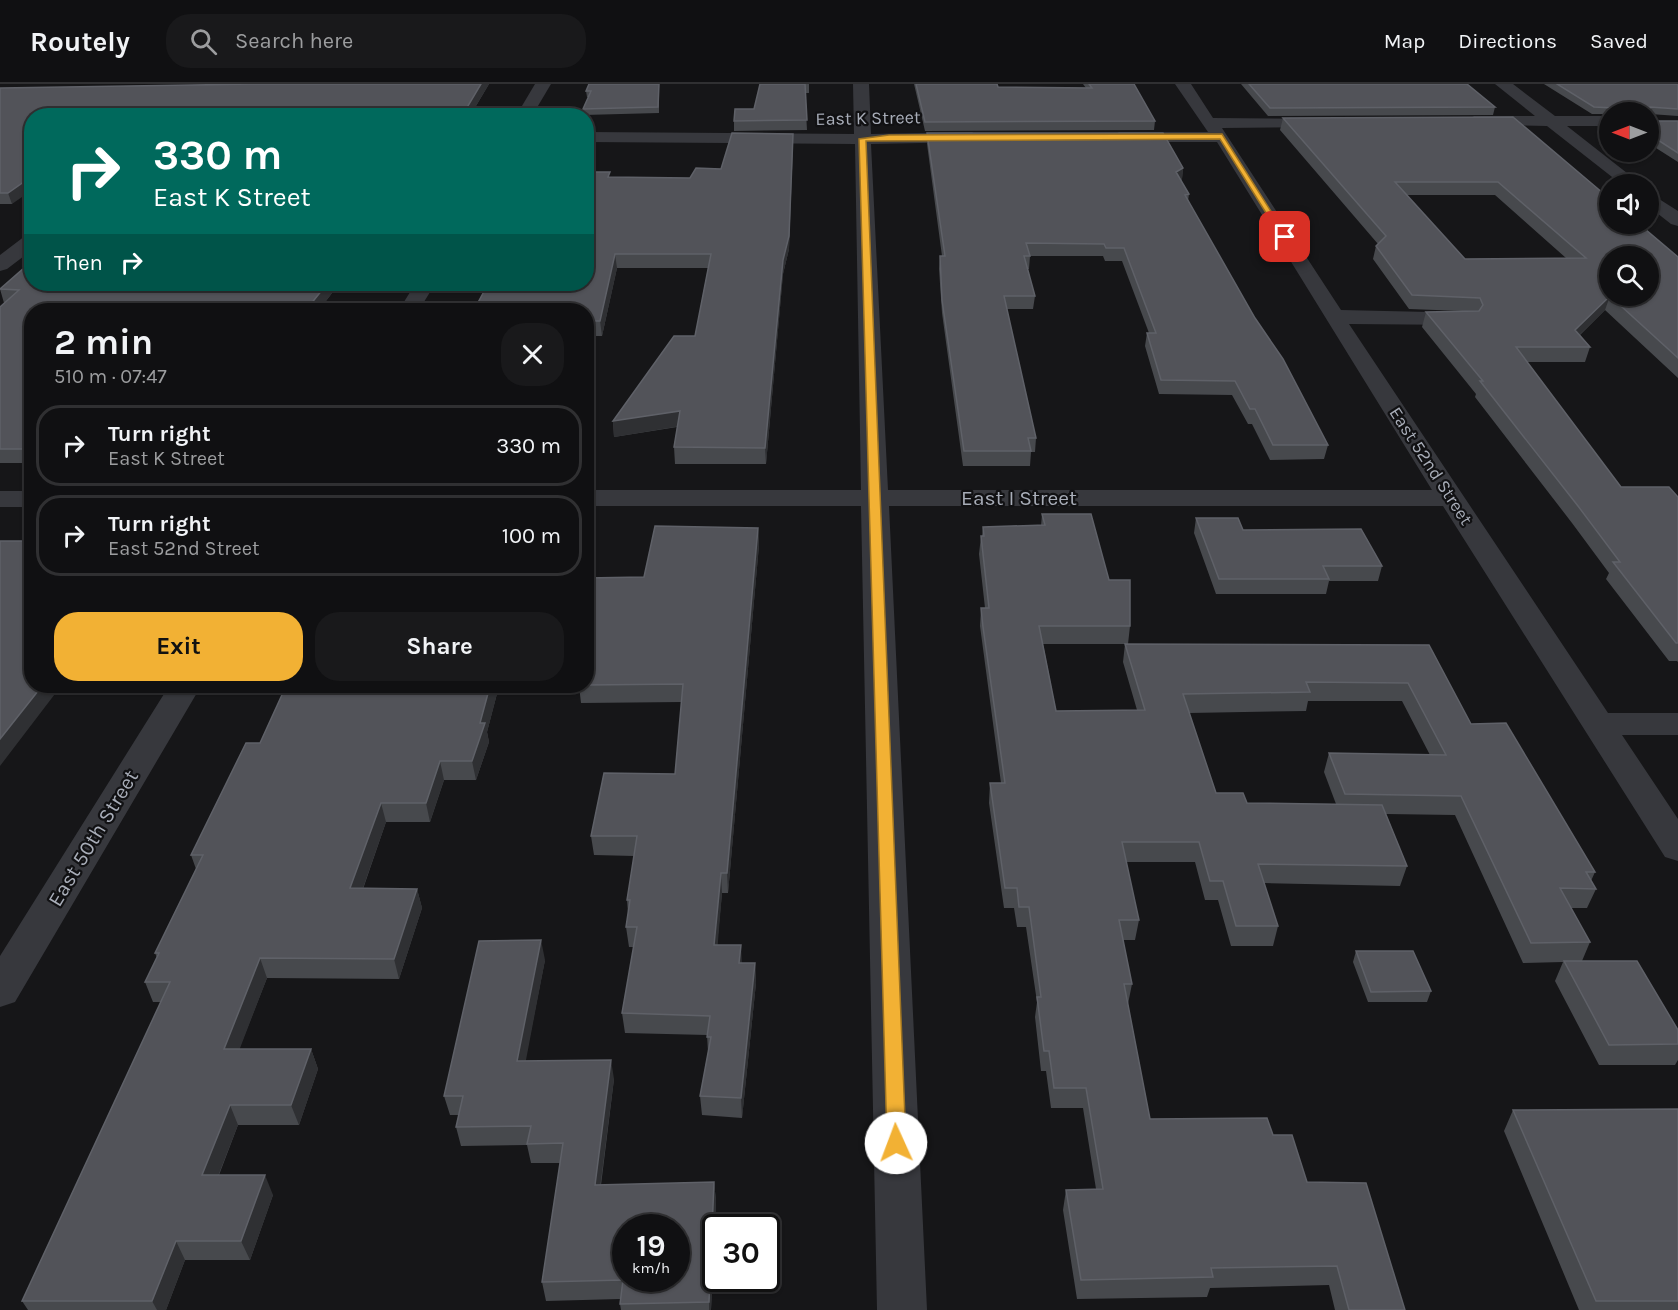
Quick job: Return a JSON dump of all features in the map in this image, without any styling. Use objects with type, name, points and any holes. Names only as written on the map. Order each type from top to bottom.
[{"type":"street","points":[[529,108],[543,84]]},
{"type":"street","points":[[861,84],[902,1310]]},
{"type":"street","name":"East 52nd Street","points":[[1183,84],[1215,130],[1678,848]]},
{"type":"street","points":[[1503,84],[1619,174]]},
{"type":"street","points":[[1456,121],[1599,121]]},
{"type":"street","points":[[1107,137],[1338,122]]},
{"type":"street","name":"East K Street","points":[[594,137],[862,139],[992,137]]},
{"type":"street","points":[[1659,205],[1678,220]]},
{"type":"street","points":[[0,266],[24,246]]},
{"type":"street","points":[[1335,317],[1466,318]]},
{"type":"street","name":"East I Street","points":[[594,498],[1451,498]]},
{"type":"street","points":[[0,499],[24,499]]},
{"type":"street","name":"East 50th Street","points":[[0,991],[181,693]]},
{"type":"street","points":[[1599,724],[1678,724]]},
{"type":"building","points":[[255,84],[481,84],[467,108],[24,108],[24,182],[8,193],[0,193],[0,88]]},
{"type":"building","points":[[589,84],[659,84],[658,107],[583,108],[591,91],[586,91]]},
{"type":"building","points":[[760,84],[805,84],[807,120],[734,121],[735,109],[754,109]]},
{"type":"building","points":[[916,84],[997,84],[998,87],[1092,88],[1089,84],[1134,84],[1155,121],[925,122]]},
{"type":"building","points":[[1249,84],[1467,84],[1495,107],[1270,108]]},
{"type":"building","points":[[1557,84],[1678,84],[1678,109],[1659,108],[1659,102],[1599,102],[1599,107],[1594,107]]},
{"type":"building","points":[[1513,117],[1599,190],[1599,234],[1651,234],[1678,257],[1678,358],[1621,306],[1659,306],[1659,246],[1599,246],[1600,306],[1575,330],[1590,347],[1516,347],[1621,487],[1669,487],[1678,497],[1678,643],[1613,562],[1620,562],[1480,381],[1483,381],[1426,312],[1479,311],[1483,305],[1480,298],[1412,295],[1376,246],[1386,236],[1283,118]],"holes":[[[1395,182],[1498,182],[1586,258],[1465,259]]]},
{"type":"building","points":[[1659,121],[1678,121],[1678,153],[1659,141]]},
{"type":"building","points":[[732,133],[793,134],[789,236],[783,260],[765,448],[674,447],[680,411],[613,421],[674,336],[695,336],[711,254],[615,254],[600,321],[594,321],[594,303],[478,303],[484,291],[594,291],[594,172],[610,172],[608,177],[690,178],[696,168],[721,169]]},
{"type":"building","points":[[927,133],[1163,133],[1183,168],[1176,172],[1189,194],[1185,195],[1255,318],[1283,359],[1328,445],[1273,445],[1255,409],[1250,409],[1235,381],[1161,380],[1147,333],[1156,333],[1124,248],[1106,248],[1104,244],[1026,243],[1030,256],[1024,256],[1035,296],[1004,296],[1036,438],[1028,438],[1031,451],[964,451],[942,300],[940,256],[945,256]]},
{"type":"building","points":[[24,268],[24,291],[321,291],[312,303],[24,303],[24,449],[0,449],[0,307],[19,290],[0,289]]},
{"type":"building","points":[[1042,514],[1091,514],[1109,580],[1130,580],[1130,626],[1039,626],[1056,711],[1145,710],[1125,644],[1429,645],[1471,724],[1506,723],[1595,872],[1586,872],[1596,889],[1560,888],[1590,942],[1531,943],[1461,796],[1345,794],[1329,753],[1446,755],[1408,683],[1306,682],[1310,692],[1183,694],[1216,793],[1243,793],[1247,803],[1382,805],[1407,866],[1258,864],[1278,926],[1236,926],[1223,881],[1210,881],[1199,842],[1122,842],[1139,920],[1119,920],[1132,984],[1124,984],[1150,1119],[1267,1118],[1273,1135],[1292,1135],[1307,1182],[1366,1183],[1405,1310],[1349,1310],[1337,1266],[1211,1268],[1213,1277],[1081,1280],[1066,1190],[1103,1189],[1086,1088],[1054,1088],[1049,1051],[1044,1051],[1037,997],[1041,997],[1029,907],[1019,907],[1017,888],[1005,888],[990,783],[1005,783],[981,608],[989,608],[981,536],[984,536],[983,527],[1045,525]]},
{"type":"building","points":[[1196,518],[1238,518],[1243,530],[1361,529],[1382,566],[1323,566],[1329,579],[1219,579]]},
{"type":"building","points":[[655,526],[758,528],[727,873],[721,873],[714,945],[741,945],[739,963],[755,963],[741,1098],[700,1096],[711,1037],[707,1037],[710,1016],[622,1013],[637,927],[626,927],[630,900],[627,900],[637,836],[591,836],[604,773],[675,774],[683,684],[594,685],[594,578],[644,577]]},
{"type":"building","points":[[0,541],[24,541],[24,693],[36,693],[0,739]]},
{"type":"building","points":[[283,693],[488,693],[480,723],[485,723],[472,761],[440,761],[426,803],[381,803],[350,888],[417,889],[394,959],[260,958],[224,1049],[311,1049],[291,1105],[230,1105],[202,1175],[265,1175],[241,1241],[176,1241],[152,1301],[22,1301],[170,982],[145,982],[159,953],[155,953],[203,855],[191,855],[246,743],[260,743]]},
{"type":"building","points":[[541,940],[517,1061],[611,1060],[595,1185],[714,1182],[713,1214],[702,1214],[702,1292],[709,1292],[709,1302],[620,1304],[622,1292],[690,1292],[690,1214],[612,1214],[612,1280],[542,1282],[563,1143],[527,1144],[531,1126],[456,1127],[463,1096],[444,1096],[479,941]]},
{"type":"building","points":[[1356,951],[1413,951],[1431,991],[1371,992]]},
{"type":"building","points":[[1564,961],[1637,961],[1678,1030],[1678,1044],[1609,1045]]},
{"type":"building","points":[[1678,1109],[1678,1301],[1596,1301],[1513,1110]]},
{"type":"route","points":[[896,1143],[862,139],[1222,136],[1285,237]]}]
